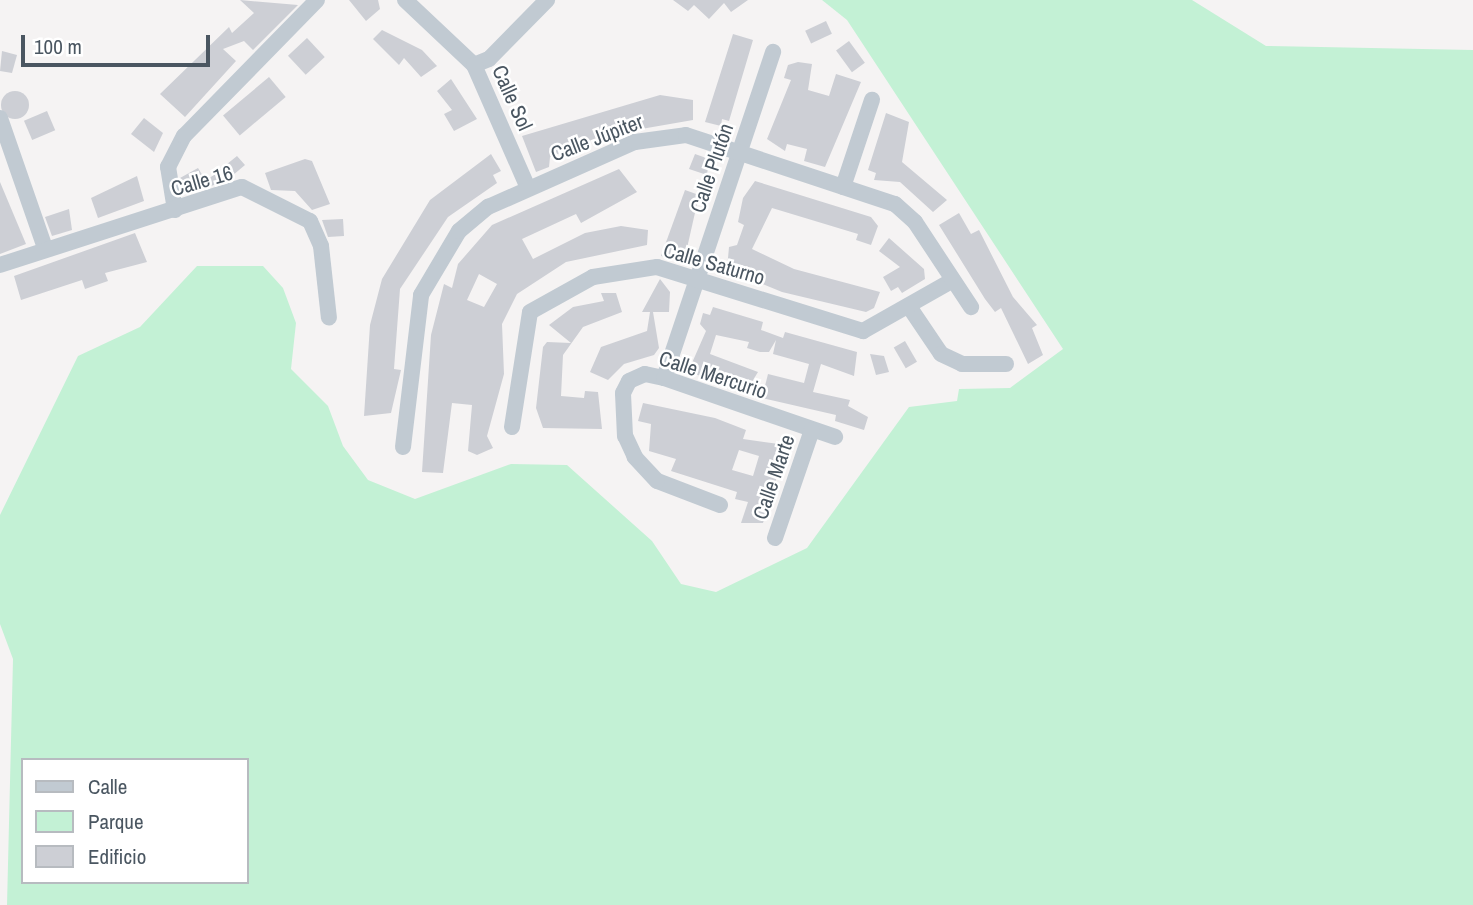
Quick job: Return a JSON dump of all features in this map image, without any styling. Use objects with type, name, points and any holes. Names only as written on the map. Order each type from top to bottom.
[{"type":"street","points":[[174,210],[168,167],[184,136],[317,0]]},
{"type":"street","points":[[405,0],[474,65],[547,0]]},
{"type":"street","name":"Calle Plutón","points":[[664,378],[773,52]]},
{"type":"street","name":"Calle Sol","points":[[474,65],[528,188]]},
{"type":"street","points":[[843,187],[872,100]]},
{"type":"street","points":[[0,118],[45,248]]},
{"type":"street","name":"Calle Júpiter","points":[[403,447],[417,315],[431,269],[459,231],[528,188],[665,135],[686,135],[895,204],[915,222],[971,307]]},
{"type":"street","name":"Calle 16","points":[[0,265],[45,248],[242,187],[310,220],[321,246],[329,318]]},
{"type":"street","name":"Calle Saturno","points":[[512,427],[523,325],[541,301],[618,269],[657,267],[697,277],[851,330],[883,325],[953,280]]},
{"type":"street","points":[[910,308],[941,354],[962,364],[1006,364]]},
{"type":"street","name":"Calle Mercurio","points":[[720,505],[657,481],[625,436],[623,393],[629,382],[645,374],[664,378],[835,438]]},
{"type":"street","name":"Calle Marte","points":[[775,538],[812,430]]},
{"type":"green space","points":[[822,0],[1192,0],[1266,46],[1473,50],[1473,905],[7,905],[13,659],[0,624],[0,515],[78,356],[140,327],[197,266],[263,266],[283,288],[296,323],[291,369],[328,406],[343,446],[368,480],[415,499],[511,464],[567,465],[652,541],[681,584],[716,592],[807,548],[909,407],[957,401],[959,389],[1010,388],[1063,349],[847,20]]},
{"type":"building","points":[[240,0],[298,5],[253,50],[244,41],[223,49],[236,61],[185,117],[160,94],[229,27],[232,33],[254,13]]},
{"type":"building","points":[[349,0],[378,0],[380,9],[366,21]]},
{"type":"building","points":[[673,0],[748,0],[731,12],[724,3],[709,19],[694,5],[688,11]]},
{"type":"building","points":[[826,21],[832,34],[811,43],[805,31]]},
{"type":"building","points":[[382,30],[422,50],[437,66],[421,77],[404,58],[399,65],[373,39]]},
{"type":"building","points":[[733,34],[753,40],[729,121],[722,119],[721,126],[705,122]]},
{"type":"building","points":[[307,38],[325,57],[306,75],[288,56]]},
{"type":"building","points":[[849,41],[865,63],[852,72],[836,50]]},
{"type":"building","points":[[2,51],[17,55],[12,73],[0,71]]},
{"type":"building","points":[[798,62],[812,64],[808,90],[829,96],[836,74],[861,82],[825,167],[804,161],[807,149],[787,144],[785,151],[767,139],[791,80],[784,78],[788,65]]},
{"type":"building","points":[[269,77],[286,97],[240,135],[223,116]]},
{"type":"building","points":[[451,79],[477,119],[454,131],[444,114],[452,110],[437,91]]},
{"type":"building","points":[[15,91],[25,95],[29,105],[25,115],[15,119],[5,115],[1,105],[5,95]]},
{"type":"building","points":[[660,95],[693,100],[693,120],[601,136],[550,157],[549,167],[536,172],[522,136]]},
{"type":"building","points":[[47,111],[55,130],[32,140],[24,121]]},
{"type":"building","points":[[886,113],[909,122],[902,162],[947,200],[933,212],[900,182],[874,180],[876,173],[868,170]]},
{"type":"building","points":[[144,118],[163,133],[154,152],[131,134]]},
{"type":"building","points":[[491,154],[501,171],[493,175],[497,183],[448,217],[400,289],[394,369],[401,370],[391,413],[364,416],[370,325],[382,279],[430,200]]},
{"type":"building","points":[[695,154],[709,159],[707,175],[689,169]]},
{"type":"building","points":[[237,156],[245,165],[226,181],[208,187],[206,182],[186,194],[180,178],[198,168],[206,181]]},
{"type":"building","points":[[305,159],[312,161],[330,204],[312,210],[295,191],[271,190],[265,173]]},
{"type":"building","points":[[619,169],[637,192],[581,223],[576,214],[522,239],[533,259],[585,233],[621,226],[648,230],[647,245],[566,262],[517,294],[502,324],[504,374],[487,436],[493,448],[477,455],[468,451],[472,405],[452,403],[443,473],[422,472],[431,335],[444,284],[452,288],[458,264],[492,225]],"holes":[[[479,274],[497,284],[484,307],[467,300]]]},
{"type":"building","points":[[137,176],[144,201],[98,218],[91,198]]},
{"type":"building","points":[[755,181],[871,217],[878,226],[871,245],[856,240],[858,234],[772,208],[752,249],[794,269],[880,292],[874,308],[866,312],[782,292],[727,269],[729,247],[737,245],[744,225],[738,222],[743,198]]},
{"type":"building","points":[[0,182],[26,244],[0,254]]},
{"type":"building","points":[[685,190],[699,195],[685,257],[676,261],[661,256]]},
{"type":"building","points":[[69,209],[72,230],[52,236],[45,217]]},
{"type":"building","points":[[959,213],[971,234],[979,230],[1013,297],[1037,325],[1032,328],[1043,355],[1028,364],[1001,308],[995,312],[985,299],[939,225]]},
{"type":"building","points":[[343,219],[344,236],[328,237],[322,220]]},
{"type":"building","points":[[135,233],[147,262],[105,273],[108,281],[85,289],[82,280],[21,300],[14,276]]},
{"type":"building","points":[[889,238],[924,269],[925,279],[902,293],[898,287],[891,291],[883,277],[900,267],[879,251]]},
{"type":"building","points":[[660,279],[670,292],[669,312],[653,312],[659,348],[654,355],[624,364],[608,380],[590,372],[601,347],[647,331],[650,312],[642,312]]},
{"type":"building","points":[[601,293],[616,293],[622,312],[583,327],[563,355],[561,396],[584,398],[585,391],[598,392],[602,429],[543,428],[536,408],[543,347],[547,342],[571,343],[549,325],[573,307],[604,301]]},
{"type":"building","points":[[713,307],[763,322],[761,330],[783,338],[785,332],[857,352],[854,376],[821,364],[813,392],[850,400],[848,406],[868,417],[864,430],[835,421],[836,415],[762,398],[768,374],[804,383],[809,364],[773,354],[776,340],[769,352],[760,352],[747,348],[749,342],[716,335],[710,354],[758,372],[747,390],[688,372],[706,331],[700,324],[703,313],[710,315]]},
{"type":"building","points":[[905,341],[917,362],[906,368],[894,348]]},
{"type":"building","points":[[870,354],[884,356],[889,372],[876,375]]},
{"type":"building","points":[[643,403],[715,418],[746,430],[743,439],[779,444],[777,451],[784,453],[763,523],[741,523],[748,502],[735,499],[737,492],[671,471],[676,459],[649,451],[651,424],[638,421]],"holes":[[[739,450],[759,456],[753,476],[732,470]]]}]
